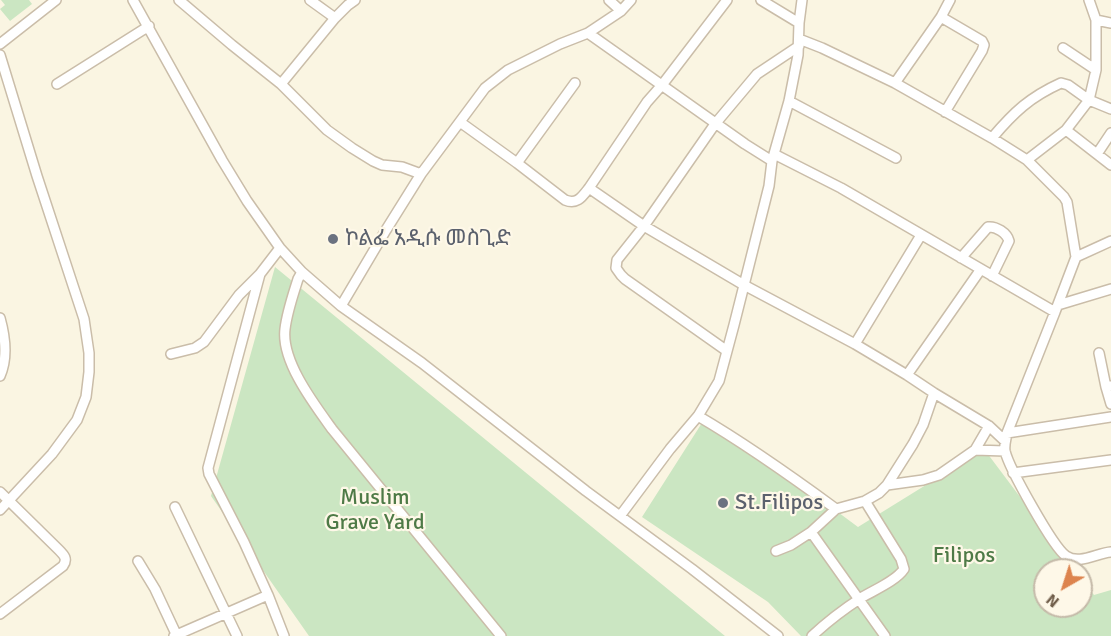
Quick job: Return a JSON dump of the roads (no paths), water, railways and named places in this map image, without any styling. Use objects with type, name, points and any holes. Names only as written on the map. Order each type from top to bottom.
[{"type":"street","points":[[0,44],[56,0]]},
{"type":"street","points":[[134,0],[234,180],[280,248],[302,272],[341,306],[422,363],[778,636]]},
{"type":"street","points":[[179,0],[281,84],[327,130],[352,148],[382,165],[402,167],[421,174]]},
{"type":"street","points":[[310,0],[335,18]]},
{"type":"street","points":[[609,0],[621,11]]},
{"type":"street","points":[[341,306],[421,174],[485,88],[508,70],[588,33],[621,11],[631,0]]},
{"type":"street","points":[[460,122],[569,202],[580,200],[647,102],[727,0]]},
{"type":"street","points":[[761,0],[799,23]]},
{"type":"street","points":[[620,516],[698,416],[718,381],[789,102],[799,42],[802,0]]},
{"type":"street","points":[[895,83],[941,17],[950,0]]},
{"type":"street","points":[[1027,160],[1066,130],[1089,100],[1096,70],[1096,20],[1089,0]]},
{"type":"street","points":[[281,84],[350,2]]},
{"type":"street","points":[[941,17],[982,41],[984,45],[945,112]]},
{"type":"street","points":[[1096,20],[1111,23]]},
{"type":"street","points":[[57,84],[148,26]]},
{"type":"street","points":[[588,33],[715,124],[773,158],[841,188],[992,276],[1056,308],[1111,289]]},
{"type":"street","points":[[799,42],[822,48],[895,83],[992,138],[1027,160],[1064,197],[1067,202],[1076,257],[1006,437],[1005,451],[1013,473],[1065,556],[1084,559],[1109,553]]},
{"type":"street","points":[[727,351],[625,279],[616,268],[617,260],[644,226],[715,124],[757,74],[799,42]]},
{"type":"street","points":[[1063,48],[1096,70]]},
{"type":"street","points":[[0,55],[37,176],[79,299],[89,353],[86,398],[77,420],[52,454],[0,510]]},
{"type":"street","points":[[992,138],[1011,115],[1033,97],[1061,82],[1089,100],[1111,109]]},
{"type":"street","points":[[517,163],[575,83]]},
{"type":"street","points":[[789,102],[896,159]]},
{"type":"street","points":[[1066,130],[1111,165]]},
{"type":"street","points":[[1097,154],[1111,133]]},
{"type":"street","points":[[589,188],[644,226],[744,285],[855,344],[1006,437],[1111,417]]},
{"type":"street","points":[[962,258],[988,227],[993,226],[1007,235],[1009,241],[992,276]]},
{"type":"street","points":[[855,344],[921,235]]},
{"type":"street","points":[[1076,257],[1111,241]]},
{"type":"street","points":[[171,354],[195,348],[204,342],[280,248]]},
{"type":"street","points":[[907,375],[981,269]]},
{"type":"street","points":[[302,272],[284,330],[285,346],[307,395],[332,429],[501,636]]},
{"type":"street","points":[[260,274],[208,468],[268,595],[284,636]]},
{"type":"street","points":[[0,318],[5,350],[4,366],[0,376]]},
{"type":"street","points":[[1099,353],[1109,386],[1111,404]]},
{"type":"street","points":[[776,551],[791,545],[811,532],[836,509],[865,501],[887,485],[923,425],[934,393]]},
{"type":"street","points":[[698,416],[777,465],[836,509]]},
{"type":"street","points":[[887,485],[923,480],[939,475],[975,450],[989,426]]},
{"type":"street","points":[[975,450],[1005,451]]},
{"type":"street","points":[[1013,473],[1111,460]]},
{"type":"street","points":[[0,492],[60,549],[66,562],[0,615]]},
{"type":"street","points":[[812,636],[858,599],[897,577],[904,569],[902,559],[865,501]]},
{"type":"street","points":[[175,507],[237,636]]},
{"type":"street","points":[[811,532],[885,636]]},
{"type":"street","points":[[138,561],[155,589],[176,636],[268,595]]},
{"type":"place","name":"ኮልፌ አዲሱ መስጊድ","points":[[333,239]]},
{"type":"place","name":"St.Filipos","points":[[723,503]]},
{"type":"park label","name":"Muslim Grave Yard","points":[[375,510]]},
{"type":"park label","name":"Filipos","points":[[964,556]]}]
